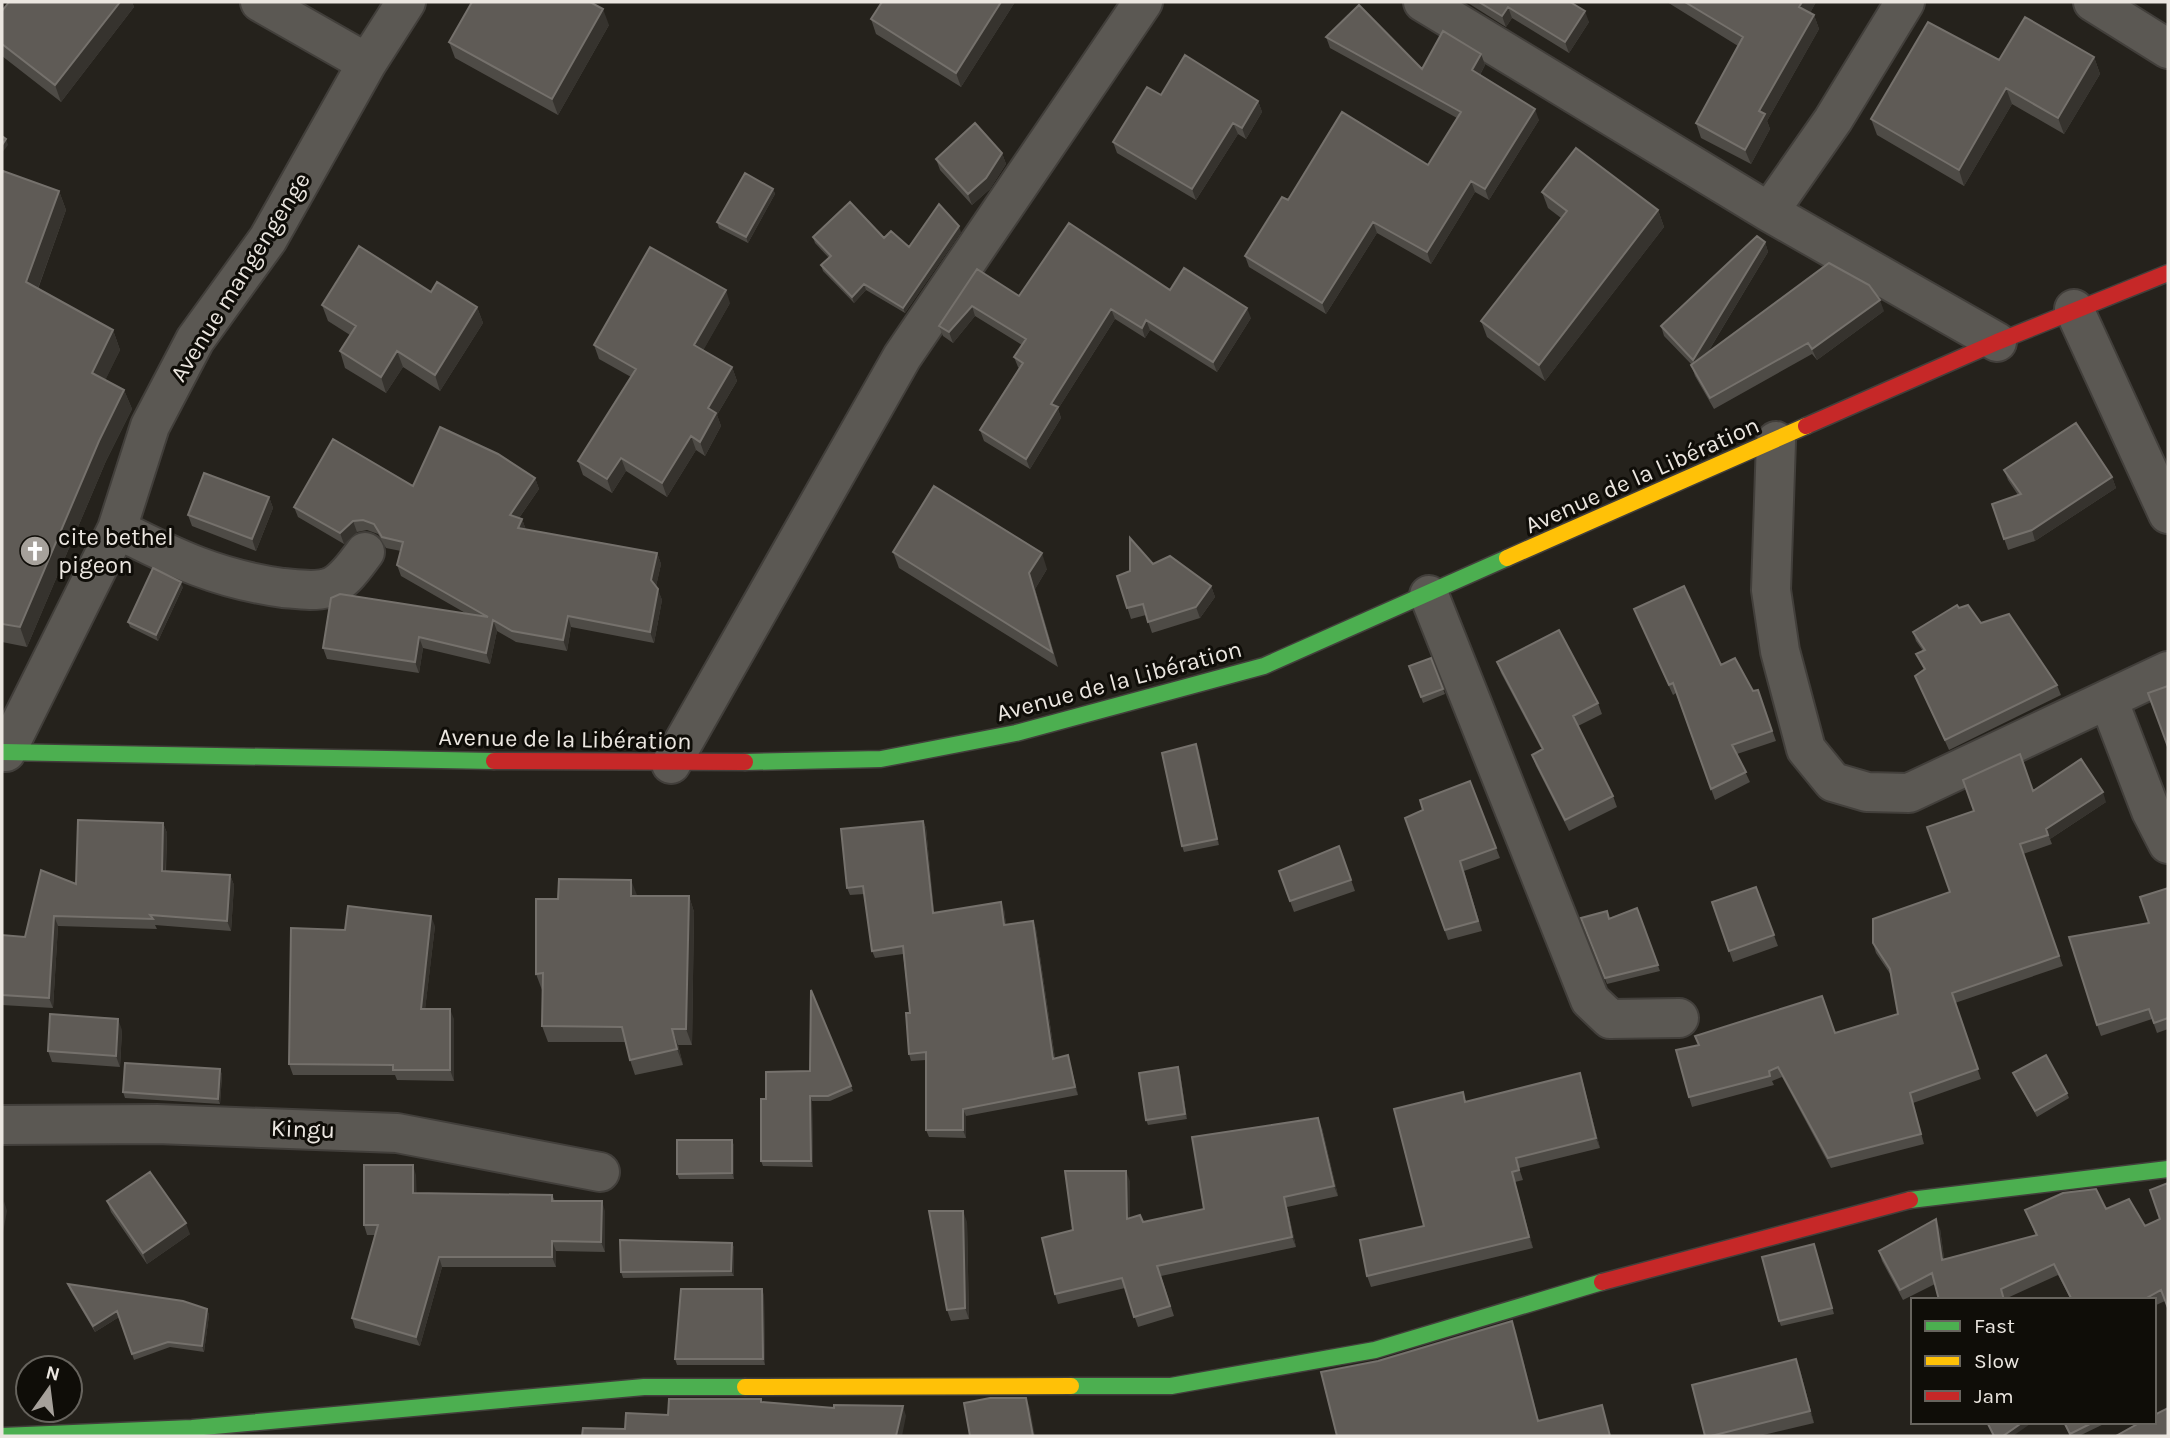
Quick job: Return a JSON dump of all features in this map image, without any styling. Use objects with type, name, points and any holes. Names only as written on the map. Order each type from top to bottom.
[{"type":"main road","name":"Avenue de la Libération","points":[[4,752],[671,764],[881,759],[1016,733],[1264,666],[1997,342],[2168,273]]},
{"type":"main road","points":[[2,1436],[192,1428],[644,1387],[1171,1386],[1375,1350],[1653,1266],[1908,1200],[2168,1169]]},
{"type":"street","points":[[260,2],[367,63]]},
{"type":"street","name":"Avenue mangengenge","points":[[4,752],[117,529],[150,426],[195,340],[268,239],[367,63],[406,2]]},
{"type":"street","points":[[671,764],[902,356],[1143,2]]},
{"type":"street","points":[[1423,2],[1769,212],[1997,342]]},
{"type":"street","points":[[1769,212],[1833,120],[1905,2]]},
{"type":"street","points":[[2093,2],[2168,49]]},
{"type":"street","points":[[2074,309],[2168,514]]},
{"type":"street","points":[[1776,441],[1770,590],[1780,651],[1806,749],[1833,782],[1867,792],[1909,793],[2168,671]]},
{"type":"street","points":[[117,529],[184,563],[218,575],[240,582],[297,589],[327,589],[345,577],[366,552]]},
{"type":"street","points":[[1429,595],[1590,1000],[1610,1019],[1679,1018]]},
{"type":"street","points":[[2108,699],[2151,811],[2168,844]]},
{"type":"street","name":"Kingu","points":[[2,1125],[157,1124],[397,1133],[600,1172]]},
{"type":"building","points":[[9,2],[120,2],[55,85],[2,44],[2,11]]},
{"type":"building","points":[[472,2],[590,2],[603,9],[552,99],[449,42]]},
{"type":"building","points":[[882,2],[1001,2],[956,73],[871,19]]},
{"type":"building","points":[[1479,2],[1570,2],[1585,11],[1565,42],[1508,7],[1502,16]]},
{"type":"building","points":[[1685,2],[1802,2],[1799,7],[1814,15],[1759,111],[1765,114],[1745,150],[1696,123],[1743,37]]},
{"type":"building","points":[[1359,5],[1422,69],[1443,31],[1481,54],[1472,70],[1535,109],[1485,189],[1471,181],[1427,252],[1373,222],[1322,303],[1245,256],[1282,197],[1288,200],[1342,112],[1428,165],[1461,112],[1326,37]]},
{"type":"building","points":[[2025,17],[2094,57],[2058,118],[2006,88],[1959,170],[1871,119],[1928,22],[1999,60]]},
{"type":"building","points":[[1185,55],[1258,101],[1242,128],[1233,123],[1192,189],[1113,142],[1147,87],[1161,95]]},
{"type":"building","points":[[975,123],[1002,153],[986,178],[968,194],[936,159]]},
{"type":"building","points":[[1576,148],[1658,210],[1539,365],[1481,321],[1567,211],[1542,192]]},
{"type":"building","name":"cite bethel pigeon","points":[[3,171],[59,191],[26,282],[113,330],[92,373],[124,390],[99,441],[20,627],[2,624]]},
{"type":"building","points":[[745,173],[773,189],[746,237],[717,222]]},
{"type":"building","points":[[850,202],[884,238],[891,231],[909,247],[939,204],[959,226],[903,308],[864,284],[852,297],[821,265],[831,256],[813,237]]},
{"type":"building","points":[[1069,223],[1170,290],[1184,268],[1247,308],[1213,362],[1146,320],[1142,328],[1111,309],[1051,404],[1058,407],[1026,459],[980,430],[1023,363],[1014,357],[1026,339],[972,306],[949,332],[939,326],[977,269],[1019,296]]},
{"type":"building","points":[[1757,236],[1765,242],[1693,360],[1661,326]]},
{"type":"building","points":[[359,246],[431,292],[437,282],[477,307],[435,375],[397,351],[381,377],[340,351],[356,326],[322,305]]},
{"type":"building","points":[[650,247],[726,290],[694,345],[732,367],[708,408],[716,413],[700,442],[691,436],[662,483],[621,458],[607,479],[578,461],[636,369],[594,345]]},
{"type":"building","points":[[1829,263],[1869,285],[1880,300],[1812,349],[1808,343],[1710,398],[1691,365]]},
{"type":"building","points":[[2076,423],[2112,477],[2032,530],[2004,539],[1992,504],[2021,494],[2004,470]]},
{"type":"building","points":[[440,427],[498,454],[535,478],[510,515],[522,519],[518,528],[657,553],[651,580],[658,589],[650,632],[568,616],[563,640],[512,631],[493,620],[486,653],[419,637],[415,662],[323,648],[331,598],[340,594],[488,617],[397,565],[403,542],[382,537],[374,524],[363,520],[353,521],[340,533],[294,507],[333,439],[413,486]]},
{"type":"building","points":[[204,473],[269,497],[252,539],[188,515]]},
{"type":"building","points":[[934,486],[1042,553],[1029,573],[1052,652],[893,552]]},
{"type":"building","points":[[1130,538],[1153,564],[1170,556],[1211,586],[1196,607],[1148,622],[1143,604],[1127,608],[1117,576],[1130,571]]},
{"type":"building","points":[[153,568],[181,582],[156,635],[128,622]]},
{"type":"building","points":[[1684,586],[1721,665],[1735,658],[1753,691],[1758,690],[1772,731],[1732,745],[1746,772],[1711,789],[1673,683],[1669,685],[1634,609]]},
{"type":"building","points":[[1957,605],[1959,608],[1968,605],[1981,623],[2009,614],[2057,685],[1945,740],[1915,676],[1925,669],[1916,654],[1925,650],[1913,632]]},
{"type":"building","points":[[1559,630],[1598,703],[1573,716],[1613,796],[1565,820],[1532,755],[1543,749],[1497,662]]},
{"type":"building","points":[[1431,658],[1443,689],[1421,697],[1409,666]]},
{"type":"building","points":[[2168,686],[2168,747],[2148,693]]},
{"type":"building","points":[[1196,744],[1217,839],[1182,846],[1162,753]]},
{"type":"building","points":[[2020,754],[2033,791],[2081,759],[2103,792],[2046,829],[2048,835],[2020,844],[2059,956],[1952,993],[1978,1069],[1910,1093],[1921,1134],[1828,1158],[1778,1067],[1769,1071],[1770,1076],[1689,1097],[1676,1050],[1699,1045],[1695,1036],[1822,996],[1835,1033],[1898,1014],[1890,969],[1873,943],[1873,919],[1950,892],[1927,827],[1974,811],[1963,780]]},
{"type":"building","points":[[1470,781],[1496,848],[1460,861],[1478,921],[1445,930],[1405,818],[1423,810],[1420,800]]},
{"type":"building","points":[[78,820],[163,823],[162,871],[230,875],[227,921],[150,915],[153,919],[54,916],[49,998],[2,995],[2,935],[25,937],[41,870],[76,884]]},
{"type":"building","points":[[923,821],[933,913],[1001,902],[1004,925],[1033,921],[1053,1059],[1068,1055],[1075,1087],[963,1109],[963,1130],[926,1130],[926,1052],[909,1054],[906,1013],[910,1013],[903,946],[872,951],[863,886],[847,888],[841,829]]},
{"type":"building","points":[[1339,846],[1351,880],[1290,901],[1279,871]]},
{"type":"building","points":[[559,879],[631,880],[631,896],[689,896],[686,1029],[672,1029],[677,1049],[630,1060],[622,1027],[542,1026],[543,973],[536,974],[536,899],[558,899]]},
{"type":"building","points":[[1756,887],[1774,935],[1729,951],[1712,902]]},
{"type":"building","points":[[2168,888],[2168,1018],[2154,1023],[2149,1009],[2097,1025],[2069,937],[2149,923],[2140,897]]},
{"type":"building","points":[[348,906],[431,916],[421,1009],[450,1009],[450,1070],[393,1070],[393,1065],[289,1064],[291,928],[345,930]]},
{"type":"building","points":[[1637,908],[1658,965],[1605,978],[1581,918],[1607,911],[1609,919]]},
{"type":"building","points":[[811,990],[851,1086],[828,1096],[810,1096],[811,1161],[761,1161],[761,1099],[766,1099],[766,1072],[810,1071]]},
{"type":"building","points":[[50,1014],[118,1019],[116,1056],[48,1051]]},
{"type":"building","points":[[2046,1055],[2067,1093],[2035,1111],[2013,1073]]},
{"type":"building","points":[[125,1063],[220,1069],[218,1099],[123,1092]]},
{"type":"building","points":[[1178,1067],[1185,1114],[1146,1120],[1139,1073]]},
{"type":"building","points":[[1580,1073],[1596,1138],[1516,1158],[1519,1170],[1512,1172],[1529,1237],[1367,1276],[1360,1240],[1424,1226],[1394,1109],[1463,1092],[1465,1102]]},
{"type":"building","points":[[1318,1118],[1334,1186],[1284,1197],[1292,1237],[1157,1266],[1170,1306],[1134,1317],[1122,1278],[1055,1294],[1042,1238],[1073,1230],[1065,1171],[1126,1171],[1127,1219],[1140,1215],[1143,1222],[1204,1209],[1192,1137]]},
{"type":"building","points":[[677,1140],[732,1140],[732,1173],[677,1174]]},
{"type":"building","points":[[364,1165],[413,1165],[413,1193],[552,1195],[552,1201],[602,1201],[601,1242],[552,1241],[552,1257],[439,1257],[416,1337],[352,1318],[378,1225],[364,1225]]},
{"type":"building","points":[[150,1172],[186,1223],[143,1253],[107,1201]]},
{"type":"building","points":[[2168,1183],[2168,1308],[2161,1290],[2147,1298],[2071,1298],[2054,1264],[2001,1289],[2003,1298],[1938,1298],[1932,1273],[1900,1290],[1879,1251],[1936,1219],[1942,1260],[2037,1235],[2025,1210],[2063,1193],[2096,1189],[2106,1209],[2129,1199],[2145,1226],[2160,1219],[2150,1190]]},
{"type":"building","points":[[929,1211],[963,1211],[965,1308],[947,1310]]},
{"type":"building","points":[[620,1240],[732,1243],[731,1271],[621,1272]]},
{"type":"building","points":[[1814,1244],[1832,1308],[1779,1321],[1762,1257]]},
{"type":"building","points":[[68,1284],[183,1301],[207,1309],[202,1346],[168,1342],[132,1354],[117,1311],[93,1326]]},
{"type":"building","points":[[681,1289],[762,1289],[763,1359],[675,1359]]},
{"type":"building","points":[[1512,1321],[1538,1421],[1602,1405],[1610,1436],[1337,1436],[1321,1372],[1378,1361]]},
{"type":"building","points":[[1796,1359],[1810,1411],[1705,1436],[1692,1385]]},
{"type":"building","points":[[990,1398],[1026,1398],[1033,1436],[970,1436],[964,1403]]},
{"type":"building","points":[[669,1399],[761,1399],[761,1402],[834,1408],[834,1405],[903,1406],[896,1436],[582,1436],[583,1428],[625,1429],[626,1413],[668,1415]]},
{"type":"building","points":[[2168,1408],[2168,1436],[2116,1436],[2137,1424],[2156,1424],[2156,1414]]},
{"type":"building","points":[[1988,1424],[2020,1424],[2003,1436],[1994,1436]]},
{"type":"building","points":[[2065,1424],[2090,1424],[2070,1434]]},
{"type":"traffic: fast","points":[[745,762],[881,759],[1016,733],[1264,666],[1507,558]]},
{"type":"traffic: fast","points":[[2,752],[494,761]]},
{"type":"traffic: fast","points":[[1910,1200],[2168,1169]]},
{"type":"traffic: fast","points":[[1071,1386],[1171,1386],[1375,1350],[1602,1282]]},
{"type":"traffic: fast","points":[[2,1436],[192,1428],[644,1387],[745,1387]]},
{"type":"traffic: slow","points":[[1507,558],[1806,426]]},
{"type":"traffic: slow","points":[[745,1387],[1071,1386]]},
{"type":"traffic: jam","points":[[1806,426],[1997,342],[2168,273]]},
{"type":"traffic: jam","points":[[494,761],[745,762]]},
{"type":"traffic: jam","points":[[1602,1282],[1910,1200]]},
{"type":"place","name":"cite bethel pigeon","points":[[35,551]]}]
